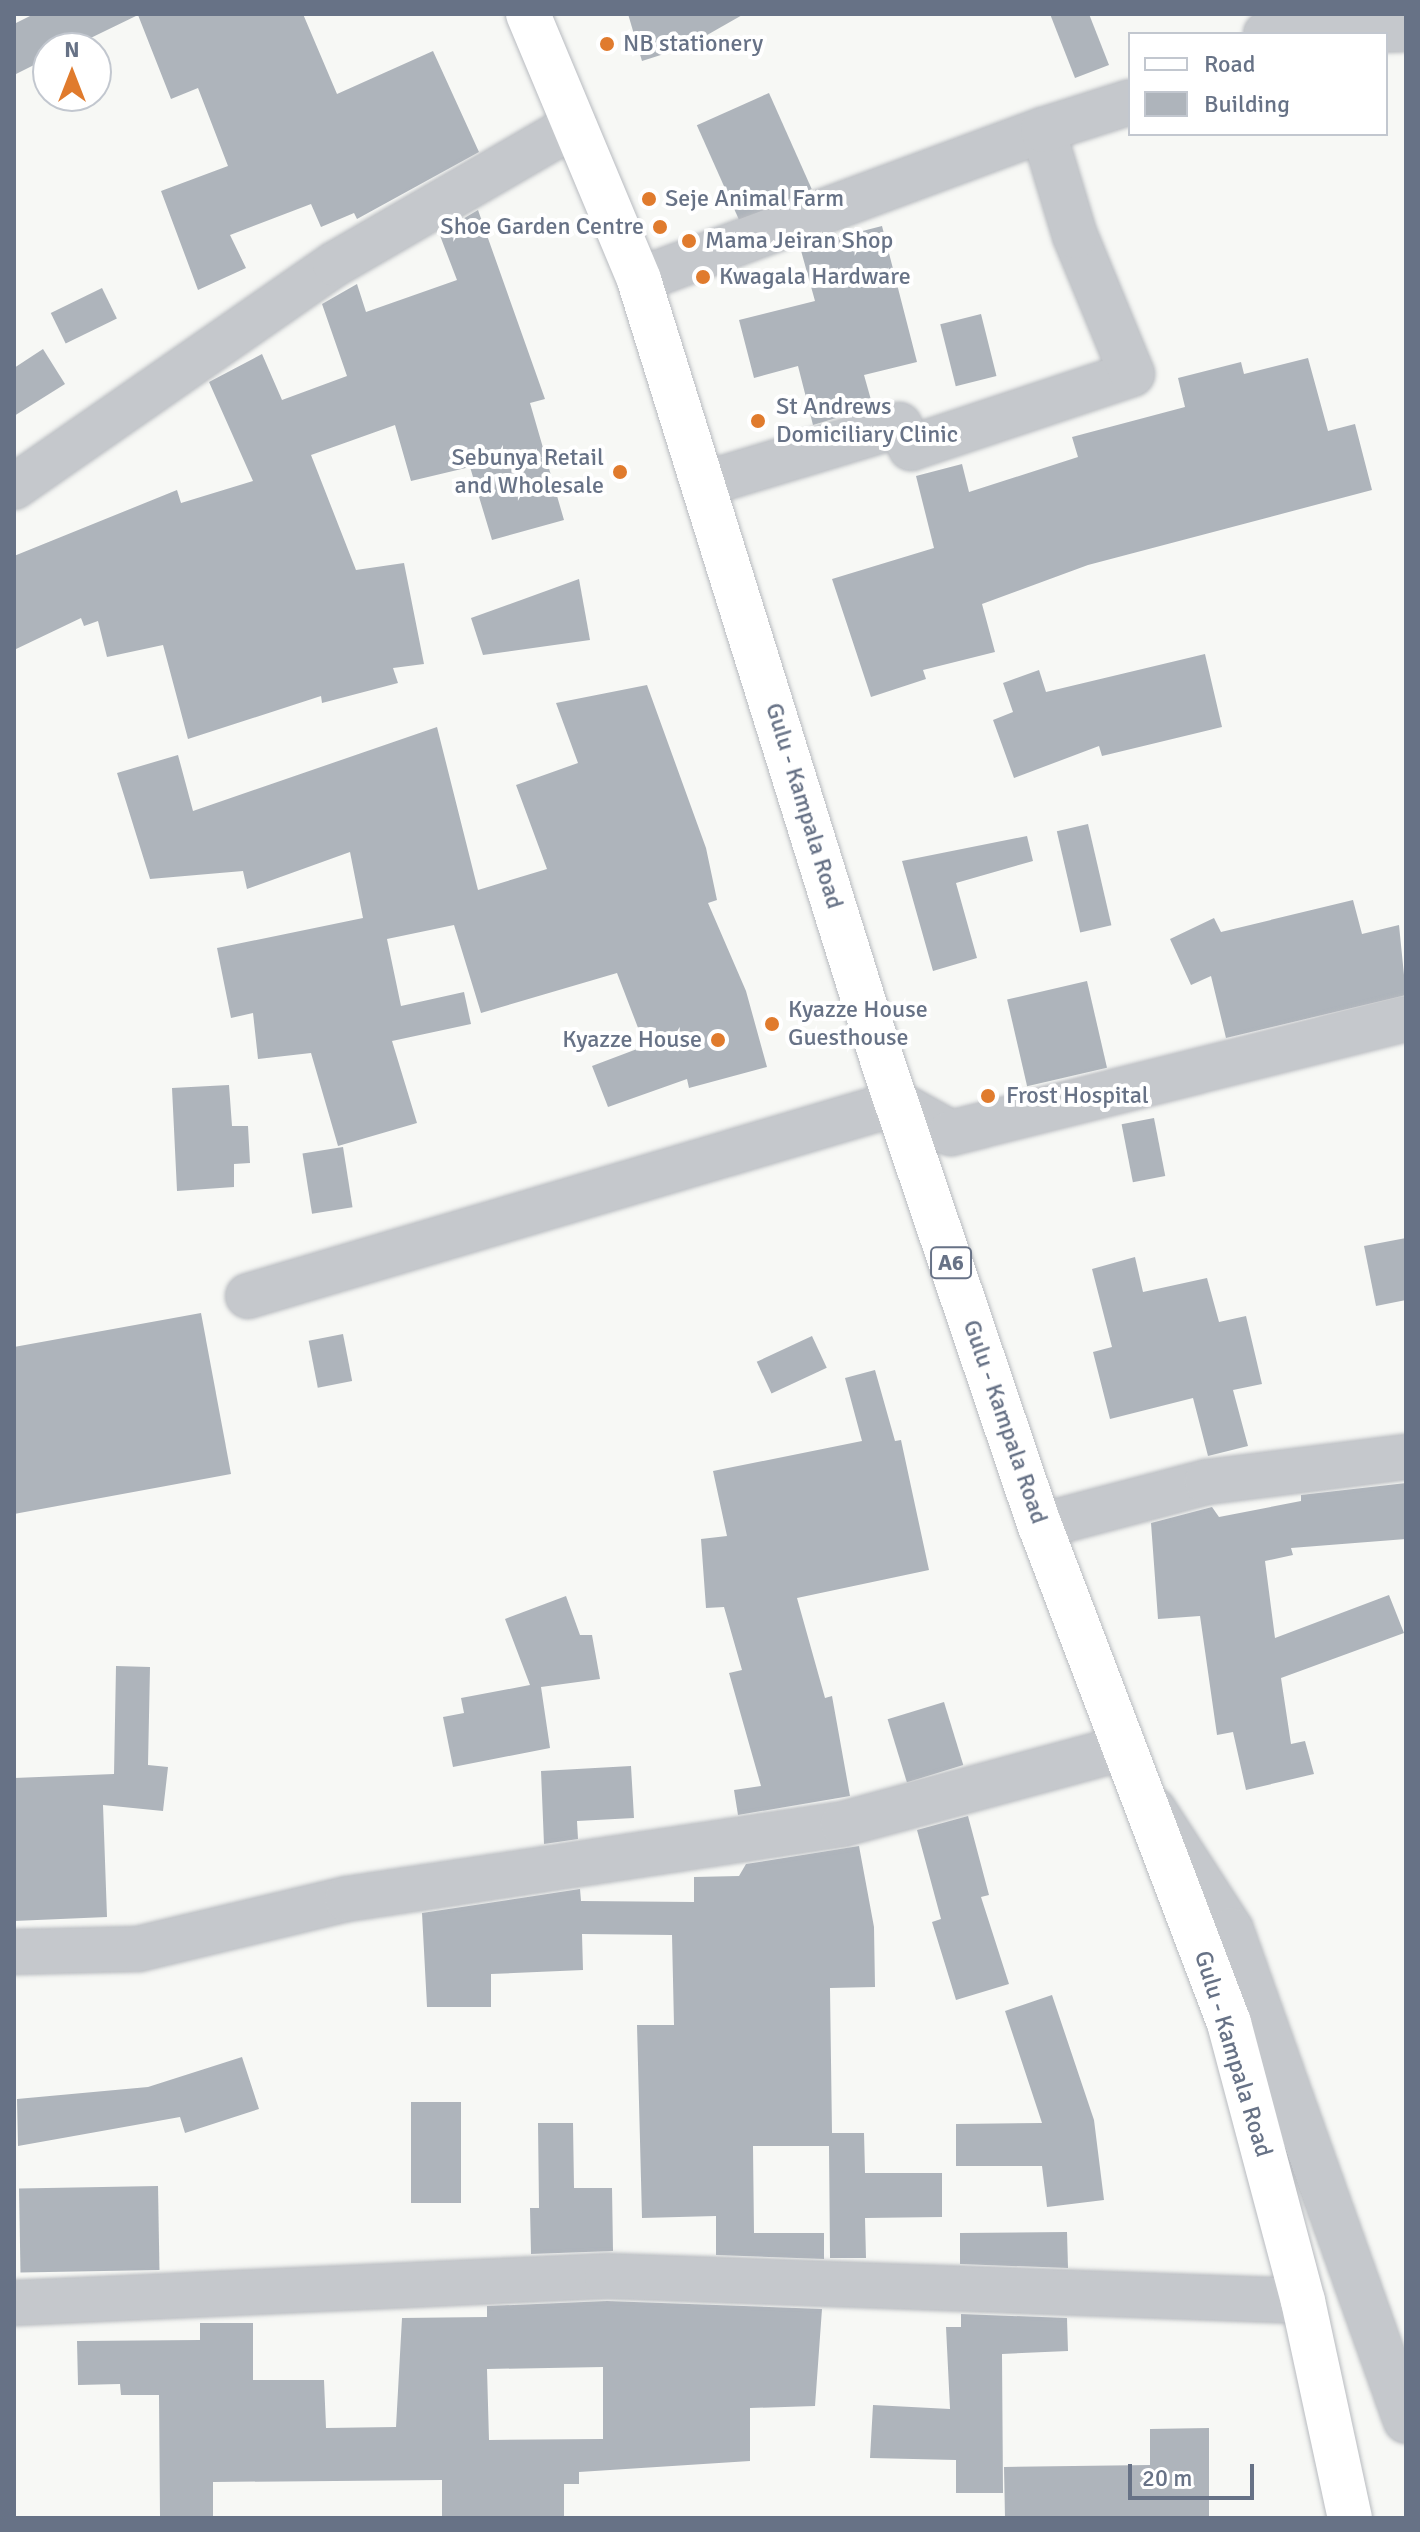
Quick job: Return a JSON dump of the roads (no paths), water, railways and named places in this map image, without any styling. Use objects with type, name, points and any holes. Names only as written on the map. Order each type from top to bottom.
[{"type":"main road","name":"Gulu - Kampala Road","points":[[528,14],[639,280],[897,1103],[1040,1526],[1229,2023],[1303,2301],[1350,2518]]},
{"type":"street","points":[[1322,32],[1406,29]]},
{"type":"street","points":[[639,280],[1043,130],[1128,103]]},
{"type":"street","points":[[14,487],[335,264],[575,125]]},
{"type":"street","points":[[704,484],[899,425],[911,448],[1132,374],[1075,236],[1043,130]]},
{"type":"street","points":[[248,1296],[897,1103],[951,1133],[1406,1019]]},
{"type":"street","points":[[1040,1526],[1207,1482],[1406,1457]]},
{"type":"street","points":[[14,1952],[138,1949],[347,1899],[843,1824],[1123,1748]]},
{"type":"street","points":[[1142,1797],[1179,1840],[1231,1930],[1406,2421]]},
{"type":"street","points":[[14,2303],[607,2276],[1303,2301]]},
{"type":"place","name":"NB stationery","points":[[607,44]]},
{"type":"place","name":"Seje Animal Farm","points":[[649,199]]},
{"type":"place","name":"Shoe Garden Centre","points":[[660,227]]},
{"type":"place","name":"Mama Jeiran Shop","points":[[689,241]]},
{"type":"place","name":"Kwagala Hardware","points":[[703,277]]},
{"type":"place","name":"St Andrews Domiciliary Clinic","points":[[758,421]]},
{"type":"place","name":"Sebunya Retail and Wholesale","points":[[620,472]]},
{"type":"place","name":"Kyazze House Guesthouse","points":[[772,1024]]},
{"type":"place","name":"Kyazze House","points":[[718,1040]]},
{"type":"place","name":"Frost Hospital","points":[[988,1096]]}]
